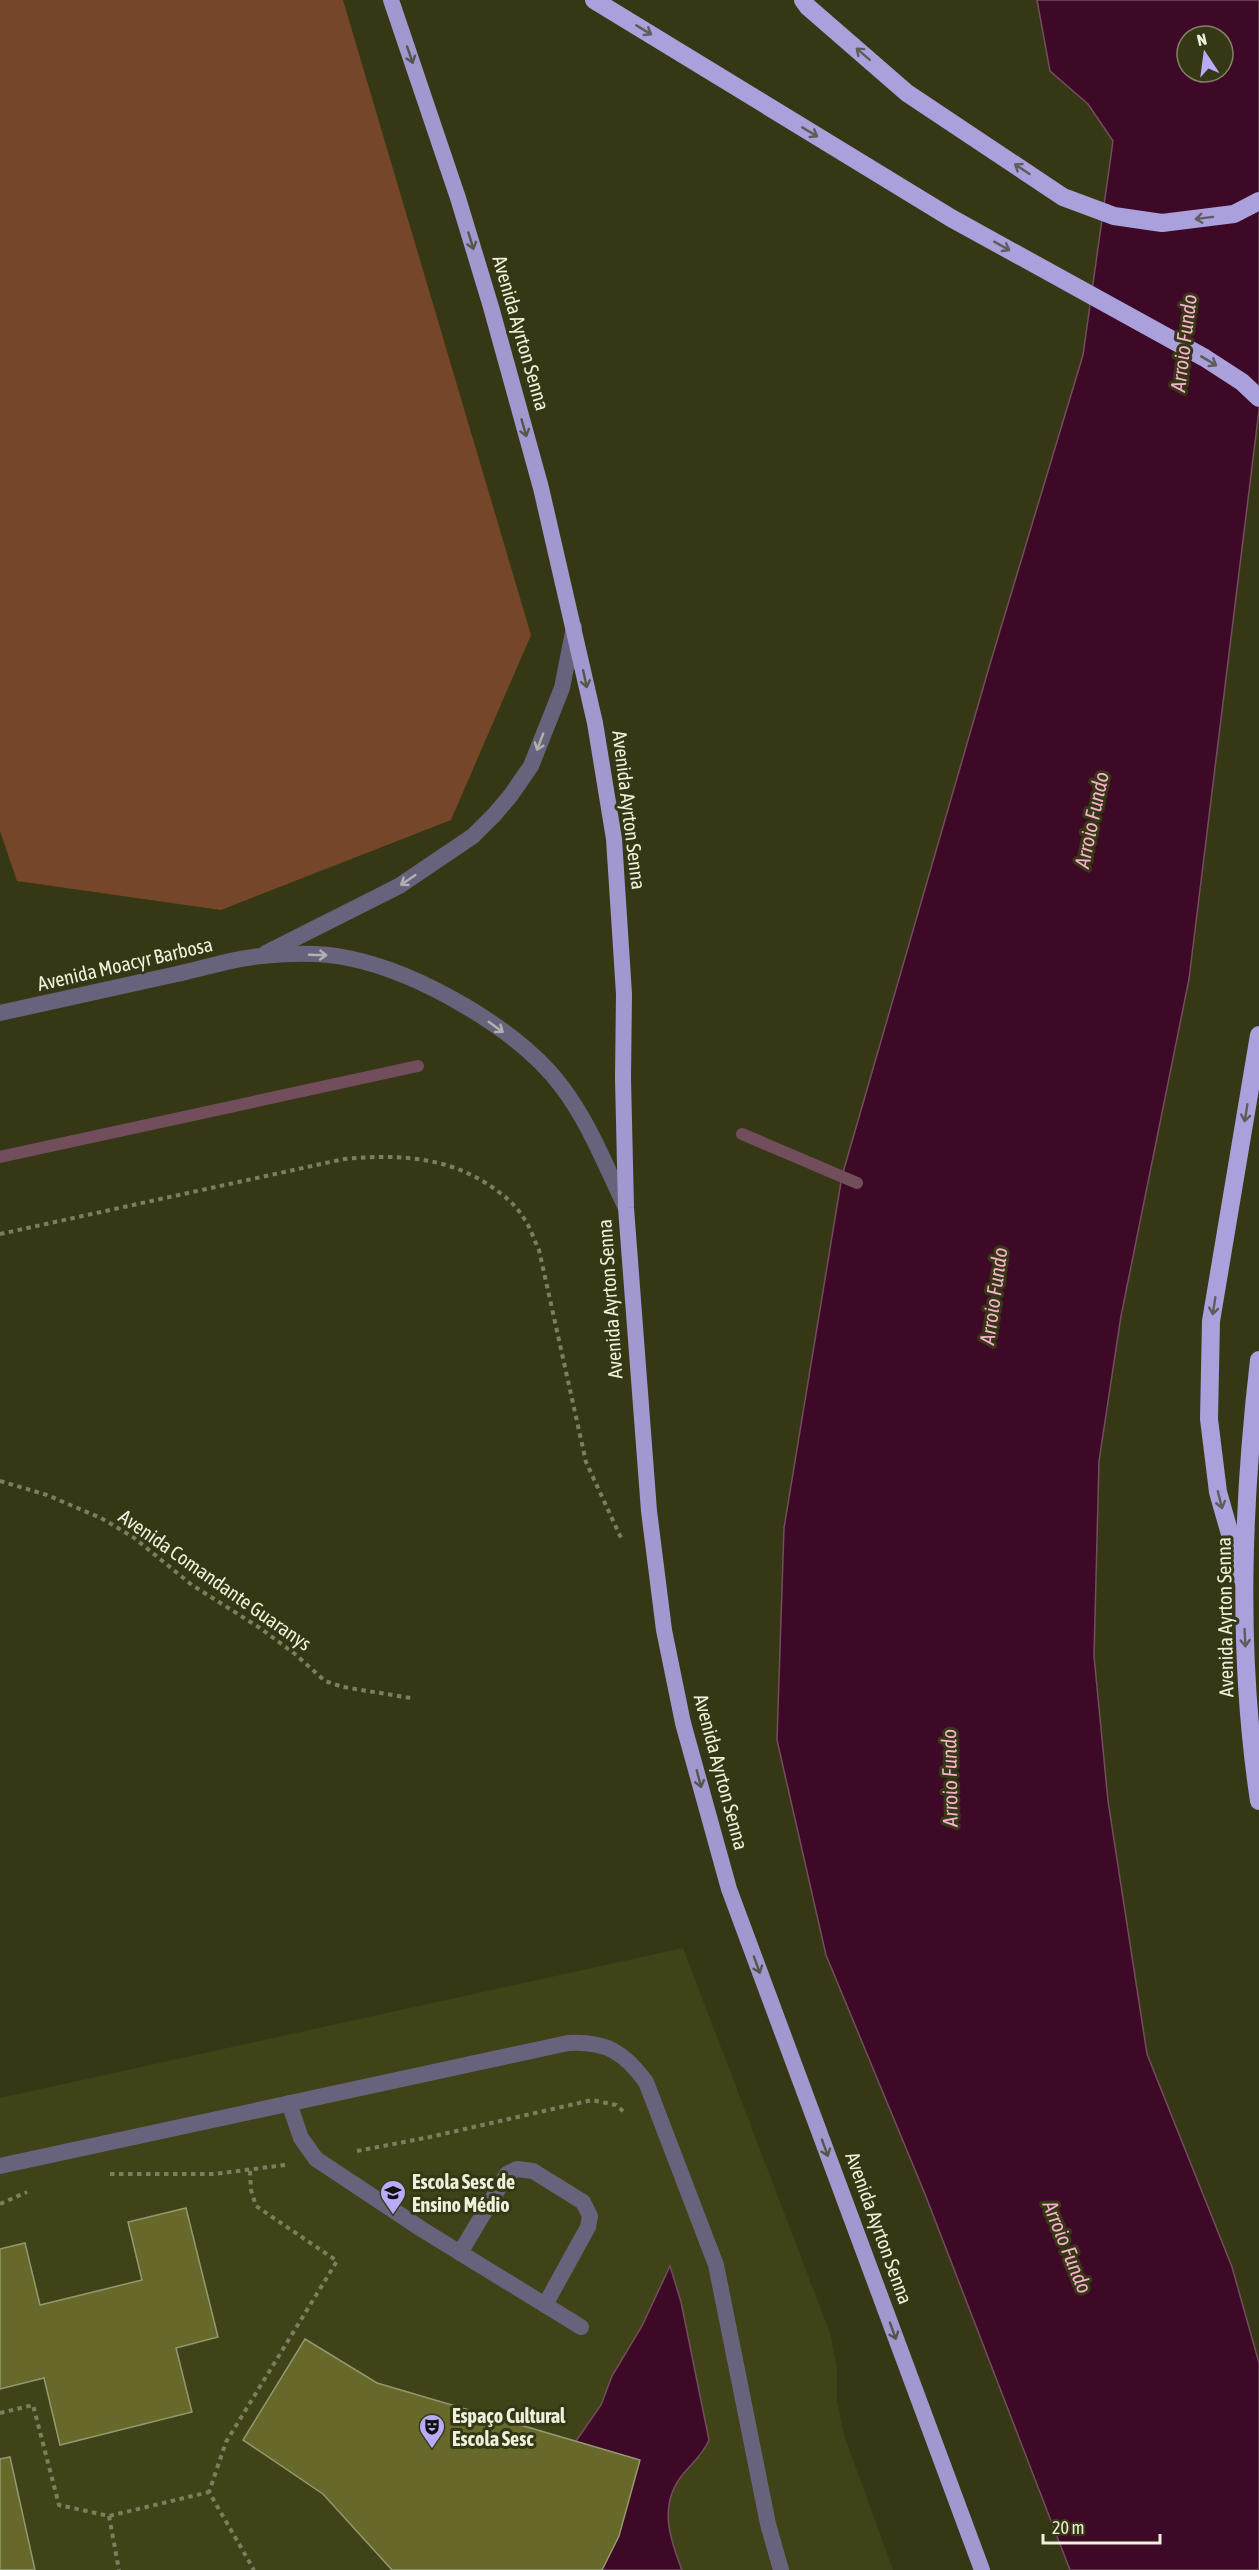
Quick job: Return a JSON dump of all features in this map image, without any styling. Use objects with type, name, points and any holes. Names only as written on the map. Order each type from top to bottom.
[{"type":"highway","name":"Avenida Ayrton Senna","points":[[391,0],[458,198],[491,307],[541,488],[595,723],[614,839],[624,994],[626,1208],[649,1511],[664,1630],[683,1723],[729,1889],[982,2570]]},
{"type":"highway","points":[[594,0],[951,218],[1205,358],[1242,382],[1259,398]]},
{"type":"highway","points":[[803,0],[808,7],[907,93],[1063,197],[1114,216],[1162,224],[1234,214],[1259,201]]},
{"type":"highway","points":[[1243,1580],[1218,1492],[1210,1429],[1211,1321],[1259,1035]]},
{"type":"highway","name":"Avenida Ayrton Senna","points":[[1259,1360],[1252,1421],[1243,1580],[1247,1679],[1259,1801]]},
{"type":"street","name":"Avenida Moacyr Barbosa","points":[[259,956],[399,886],[473,836],[495,814],[531,766],[562,688],[574,626]]},
{"type":"street","name":"Avenida Moacyr Barbosa","points":[[0,1013],[259,956],[323,955],[368,963],[424,983],[478,1015],[523,1048],[561,1085],[586,1124],[626,1208]]},
{"type":"street","points":[[0,2166],[568,2043],[586,2042],[607,2047],[632,2062],[646,2082],[716,2265],[768,2524],[781,2570]]},
{"type":"street","points":[[289,2103],[301,2138],[316,2159],[460,2253],[581,2326]]},
{"type":"street","points":[[460,2253],[507,2174],[518,2169],[533,2171],[583,2202],[590,2216],[588,2227],[545,2305]]},
{"type":"path","points":[[0,1234],[345,1159],[382,1156],[415,1157],[449,1165],[482,1180],[508,1199],[525,1220],[539,1250],[586,1462],[625,1546]]},
{"type":"path","name":"Avenida Comandante Guaranys","points":[[0,1481],[46,1495],[101,1518],[133,1537],[192,1585],[260,1628],[295,1654],[325,1681],[343,1687],[411,1698]]},
{"type":"path","points":[[250,2171],[251,2190],[256,2206],[337,2261],[226,2442],[209,2492],[255,2570]]},
{"type":"path","points":[[0,2413],[33,2405],[59,2505],[109,2517],[209,2492]]},
{"type":"path","points":[[109,2517],[119,2570]]},
{"type":"shaded area","points":[[0,0],[343,0],[531,635],[451,820],[221,910],[17,881],[0,831]]},
{"type":"shaded area","name":"Escola Sesc de Ensino Médio","points":[[683,1948],[830,2333],[837,2368],[837,2401],[844,2435],[893,2570],[0,2570],[0,2098]]},
{"type":"water","name":"Arroio Fundo","points":[[1037,0],[1259,0],[1259,410],[1189,979],[1121,1316],[1099,1461],[1094,1656],[1108,1801],[1147,2054],[1232,2267],[1259,2363],[1259,2570],[1070,2570],[925,2194],[826,1955],[777,1740],[784,1528],[842,1176],[990,664],[1083,355],[1113,141],[1088,104],[1050,71]]},
{"type":"water","points":[[670,2266],[681,2302],[709,2440],[676,2484],[671,2496],[668,2520],[673,2545],[682,2570],[487,2570],[601,2405],[612,2376],[642,2326]]},
{"type":"building","points":[[186,2208],[218,2337],[176,2348],[192,2412],[60,2445],[44,2378],[0,2389],[0,2249],[25,2243],[40,2305],[142,2280],[128,2222]]},
{"type":"building","name":"Espaço Cultural Escola Sesc","points":[[305,2339],[377,2383],[640,2460],[619,2536],[602,2570],[392,2570],[323,2494],[243,2440]]},
{"type":"building","points":[[10,2457],[35,2570],[0,2570],[0,2459]]},
{"type":"waterway","points":[[0,1157],[418,1066]]},
{"type":"waterway","points":[[742,1134],[857,1183]]},
{"type":"place","name":"Escola Sesc de Ensino Médio","points":[[393,2216]]},
{"type":"place","name":"Espaço Cultural Escola Sesc","points":[[432,2450]]}]
